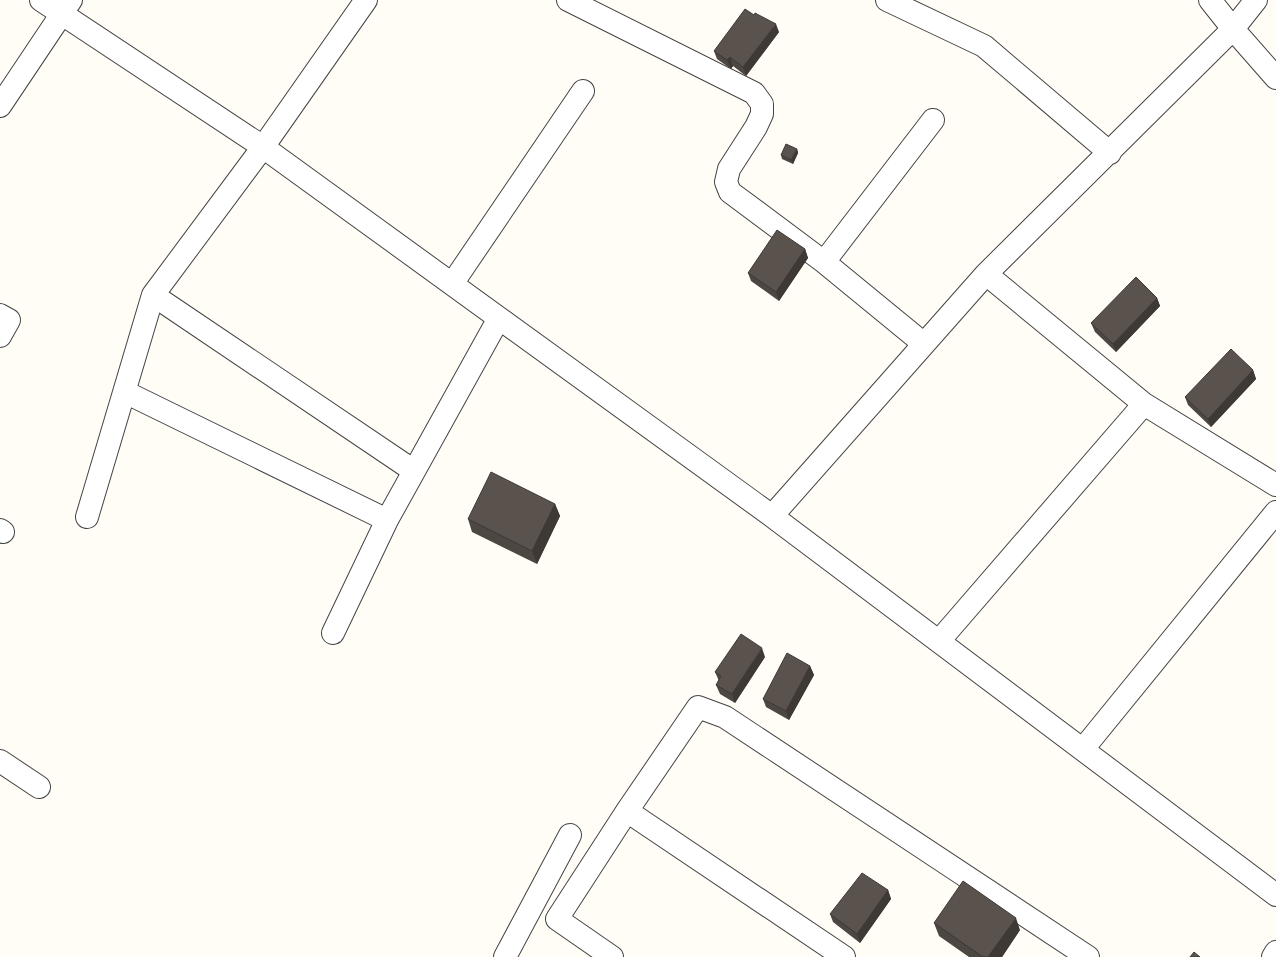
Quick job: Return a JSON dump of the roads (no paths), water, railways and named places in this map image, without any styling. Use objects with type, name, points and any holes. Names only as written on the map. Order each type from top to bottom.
[{"type":"street","points":[[41,0],[66,7],[264,147],[772,516],[1276,895]]},
{"type":"street","points":[[87,517],[153,295],[264,147],[366,0]]},
{"type":"street","points":[[568,0],[754,93],[762,104],[762,114],[756,127],[730,169],[726,182],[730,192],[824,262],[924,344]]},
{"type":"street","points":[[887,0],[984,46],[1110,152]]},
{"type":"street","points":[[1210,0],[1276,78]]},
{"type":"street","points":[[772,516],[986,274],[1233,29],[1256,0]]},
{"type":"street","points":[[0,106],[66,7]]},
{"type":"street","points":[[452,284],[583,91]]},
{"type":"street","points":[[824,262],[933,120]]},
{"type":"street","points":[[986,274],[1144,404],[1276,485]]},
{"type":"street","points":[[153,295],[414,471]]},
{"type":"street","points":[[0,315],[9,320],[0,336]]},
{"type":"street","points":[[333,633],[387,520],[499,318]]},
{"type":"street","points":[[125,392],[387,520]]},
{"type":"street","points":[[939,641],[1144,404]]},
{"type":"street","points":[[1083,749],[1276,512]]},
{"type":"street","points":[[612,957],[556,919],[698,707],[725,717],[1088,957]]},
{"type":"street","points":[[0,761],[39,787]]},
{"type":"street","points":[[627,811],[844,957]]},
{"type":"street","points":[[505,957],[570,835]]},
{"type":"street","points":[[1273,957],[1276,952]]}]
